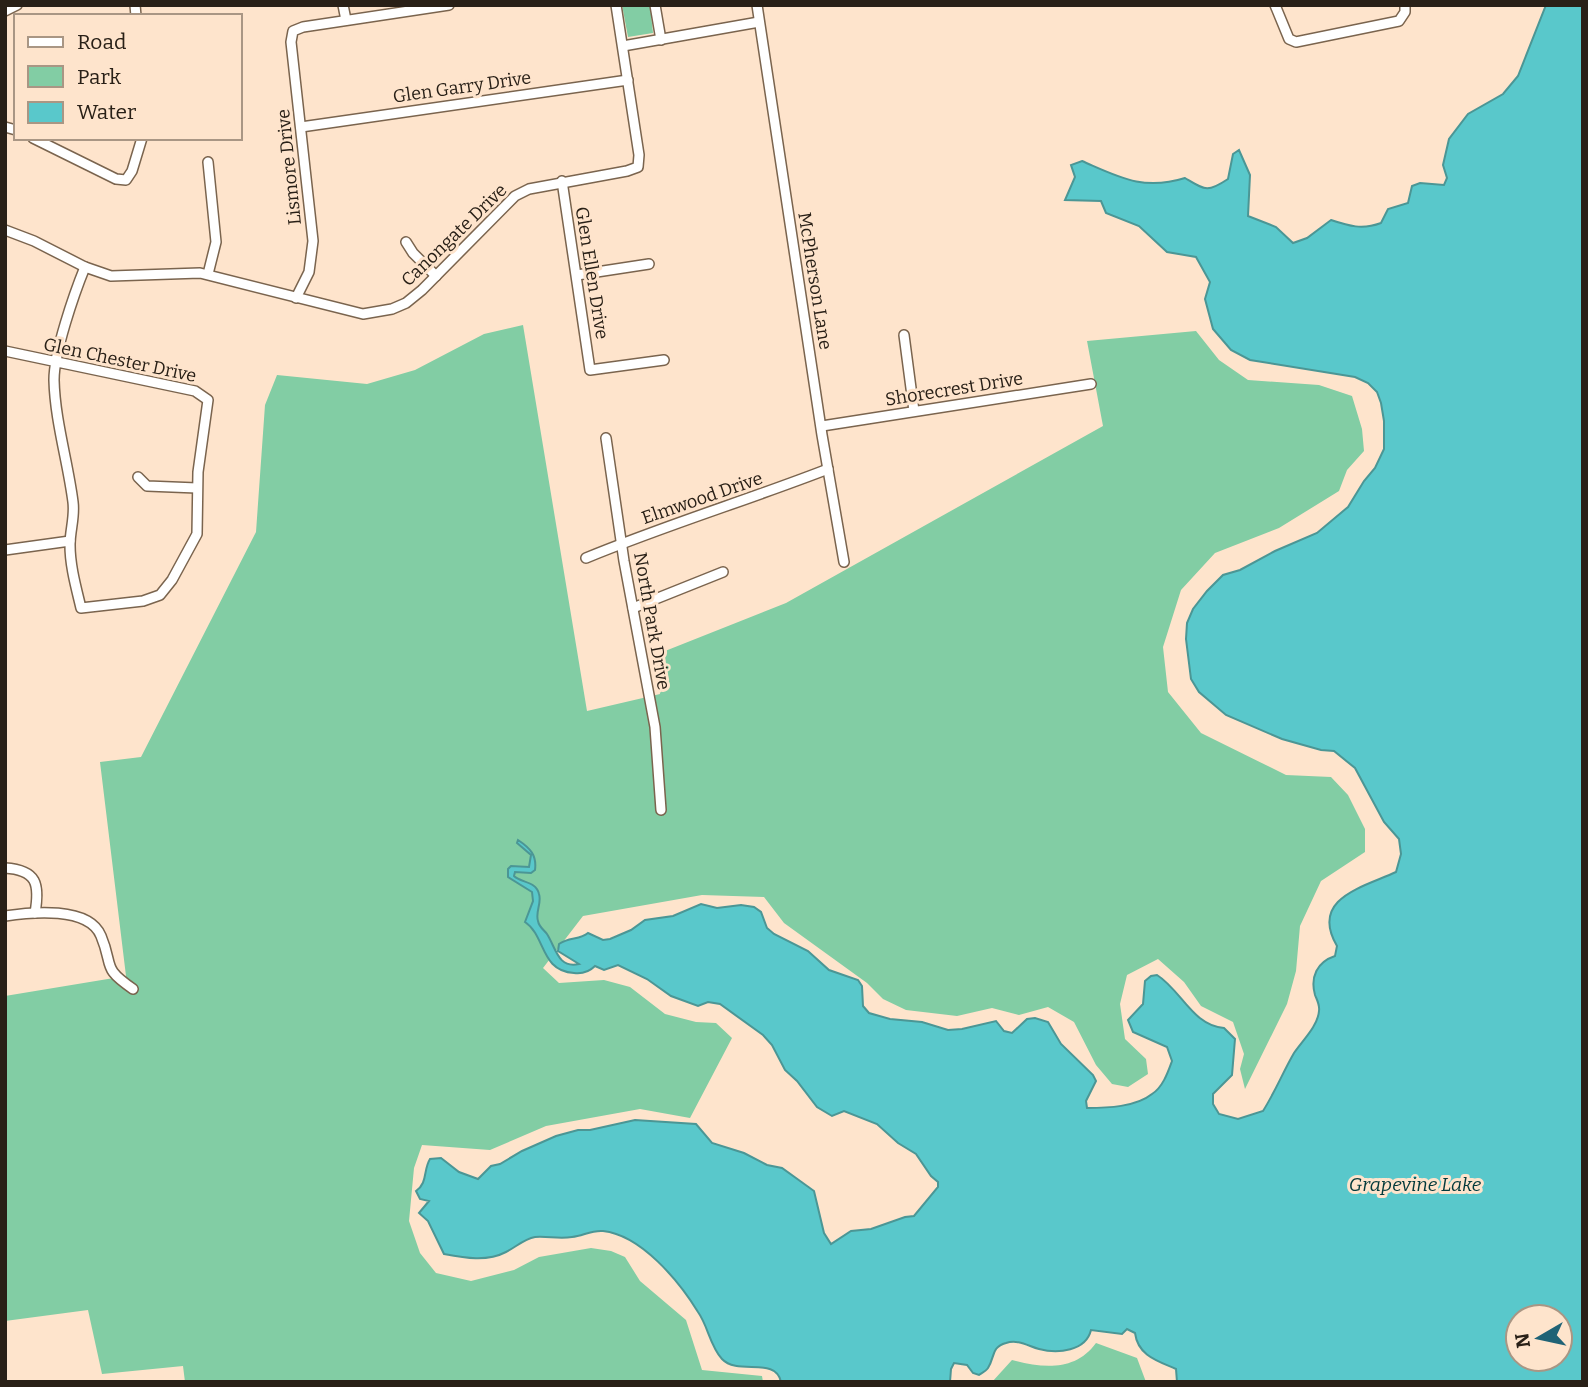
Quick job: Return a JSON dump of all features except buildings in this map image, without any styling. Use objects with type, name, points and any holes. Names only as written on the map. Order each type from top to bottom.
[{"type":"street","points":[[5,11],[16,5]]},
{"type":"street","points":[[343,5],[346,20],[447,5]]},
{"type":"street","name":"Canongate Drive","points":[[5,230],[34,241],[85,267],[117,277],[173,273],[208,275],[363,314],[392,309],[405,303],[436,276],[504,204],[515,196],[529,189],[562,181],[638,167],[639,155],[616,5]]},
{"type":"street","points":[[655,5],[660,40]]},
{"type":"street","name":"McPherson Lane","points":[[757,5],[844,562]]},
{"type":"street","points":[[1275,5],[1289,39],[1302,42],[1394,23],[1402,17],[1405,5]]},
{"type":"street","name":"Lismore Drive","points":[[296,298],[309,272],[313,241],[291,40],[293,32],[303,27],[346,20]]},
{"type":"street","points":[[623,46],[759,22]]},
{"type":"street","name":"Glen Garry Drive","points":[[301,127],[628,80]]},
{"type":"street","points":[[37,140],[116,179],[126,180],[132,171],[141,140]]},
{"type":"street","points":[[208,162],[216,242],[208,275]]},
{"type":"street","name":"Glen Ellen Drive","points":[[562,181],[590,370],[664,360]]},
{"type":"street","points":[[406,242],[413,254],[436,276]]},
{"type":"street","points":[[577,275],[649,264]]},
{"type":"street","points":[[85,267],[74,292],[54,376],[73,503],[70,541],[81,608],[143,601],[164,591],[197,534],[197,488],[147,486],[138,477]]},
{"type":"street","points":[[904,335],[914,411]]},
{"type":"street","name":"Glen Chester Drive","points":[[5,351],[195,391],[208,400],[200,447],[197,488]]},
{"type":"street","name":"Shorecrest Drive","points":[[822,426],[1091,384]]},
{"type":"street","name":"North Park Drive","points":[[606,438],[655,727],[662,810]]},
{"type":"street","name":"Elmwood Drive","points":[[586,558],[828,469]]},
{"type":"street","points":[[5,550],[70,541]]},
{"type":"street","points":[[633,608],[723,572]]},
{"type":"street","points":[[5,868],[30,873],[37,887],[35,913]]},
{"type":"street","points":[[5,916],[35,913],[74,915],[92,922],[101,936],[112,973],[133,989]]},
{"type":"green space","points":[[622,5],[650,5],[653,33],[628,37]]},
{"type":"green space","points":[[523,325],[587,711],[660,694],[655,655],[786,603],[1103,426],[1087,341],[1196,331],[1219,360],[1248,380],[1319,385],[1352,396],[1362,429],[1364,451],[1347,470],[1339,491],[1279,528],[1215,553],[1181,590],[1163,647],[1168,692],[1201,733],[1286,775],[1331,777],[1348,795],[1365,829],[1365,852],[1321,881],[1300,926],[1296,971],[1287,1004],[1245,1089],[1240,1069],[1244,1054],[1233,1022],[1201,1006],[1184,982],[1158,959],[1127,975],[1120,1004],[1125,1039],[1146,1059],[1148,1074],[1128,1087],[1112,1084],[1096,1065],[1074,1022],[1048,1007],[1019,1015],[992,1008],[957,1016],[906,1010],[883,999],[867,983],[784,923],[764,897],[702,895],[583,916],[543,968],[559,983],[604,980],[630,987],[665,1014],[696,1022],[716,1023],[732,1038],[690,1118],[640,1109],[546,1126],[490,1150],[422,1145],[414,1168],[409,1221],[420,1253],[436,1273],[471,1281],[514,1270],[539,1257],[591,1248],[611,1251],[625,1257],[640,1281],[686,1320],[702,1370],[762,1376],[763,1382],[185,1382],[183,1366],[102,1374],[88,1310],[5,1321],[5,996],[126,976],[100,762],[141,757],[256,532],[265,405],[277,375],[367,384],[415,370],[484,334]]},
{"type":"green space","points":[[1096,1343],[1137,1358],[1146,1382],[992,1382],[1012,1360],[1046,1366],[1068,1363],[1088,1352]]},
{"type":"water","name":"Grapevine Lake","points":[[1546,5],[1583,5],[1583,1382],[1177,1382],[1176,1369],[1145,1352],[1135,1333],[1127,1329],[1122,1334],[1091,1330],[1083,1343],[1062,1351],[1039,1349],[1019,1342],[1006,1343],[998,1347],[988,1368],[979,1375],[973,1373],[967,1365],[954,1363],[950,1382],[781,1382],[778,1374],[772,1370],[737,1366],[722,1359],[690,1300],[670,1274],[645,1250],[617,1234],[599,1231],[567,1238],[535,1237],[499,1255],[484,1258],[444,1254],[428,1221],[419,1213],[429,1201],[420,1199],[416,1191],[424,1180],[430,1159],[441,1158],[459,1172],[478,1179],[491,1166],[556,1136],[635,1120],[696,1124],[712,1143],[744,1153],[767,1165],[782,1168],[814,1191],[824,1233],[831,1244],[851,1231],[871,1229],[914,1216],[938,1187],[938,1182],[916,1154],[898,1143],[877,1124],[844,1111],[832,1116],[817,1107],[785,1070],[772,1045],[763,1035],[720,1004],[708,1002],[698,1006],[671,996],[647,979],[618,965],[604,970],[595,966],[583,973],[563,971],[555,966],[532,928],[525,922],[533,901],[532,892],[508,877],[508,869],[511,866],[529,867],[531,855],[517,843],[518,840],[532,852],[535,870],[531,873],[515,872],[514,876],[532,884],[537,890],[540,897],[537,914],[540,927],[547,934],[558,956],[566,963],[579,964],[558,951],[559,944],[588,933],[603,940],[610,939],[631,930],[645,920],[673,916],[701,904],[717,908],[741,905],[754,907],[761,912],[767,928],[774,934],[808,951],[829,970],[858,980],[862,986],[863,1006],[869,1013],[890,1019],[922,1022],[948,1030],[996,1021],[1004,1031],[1012,1033],[1027,1019],[1035,1018],[1048,1022],[1061,1044],[1096,1081],[1086,1101],[1087,1108],[1138,1102],[1156,1091],[1165,1079],[1172,1061],[1167,1047],[1133,1032],[1128,1020],[1143,1004],[1145,981],[1157,975],[1204,1021],[1224,1028],[1235,1039],[1232,1075],[1213,1094],[1213,1104],[1219,1114],[1238,1119],[1263,1111],[1294,1053],[1318,1017],[1319,1007],[1313,982],[1319,966],[1335,956],[1337,946],[1330,930],[1330,916],[1335,905],[1356,889],[1396,872],[1401,854],[1399,839],[1384,822],[1355,768],[1334,751],[1282,739],[1226,715],[1199,692],[1191,679],[1186,639],[1187,623],[1193,609],[1223,575],[1240,570],[1317,533],[1348,507],[1375,468],[1384,449],[1381,403],[1377,392],[1368,383],[1355,377],[1250,360],[1231,350],[1213,329],[1205,299],[1210,282],[1196,257],[1167,252],[1139,226],[1106,213],[1101,201],[1065,200],[1075,177],[1071,165],[1082,161],[1144,183],[1170,182],[1185,178],[1210,188],[1228,179],[1233,154],[1239,150],[1250,175],[1248,216],[1276,227],[1293,243],[1307,238],[1331,220],[1356,226],[1381,223],[1388,209],[1408,203],[1412,186],[1420,183],[1444,185],[1447,178],[1443,165],[1449,139],[1468,114],[1503,94],[1518,76]]}]
